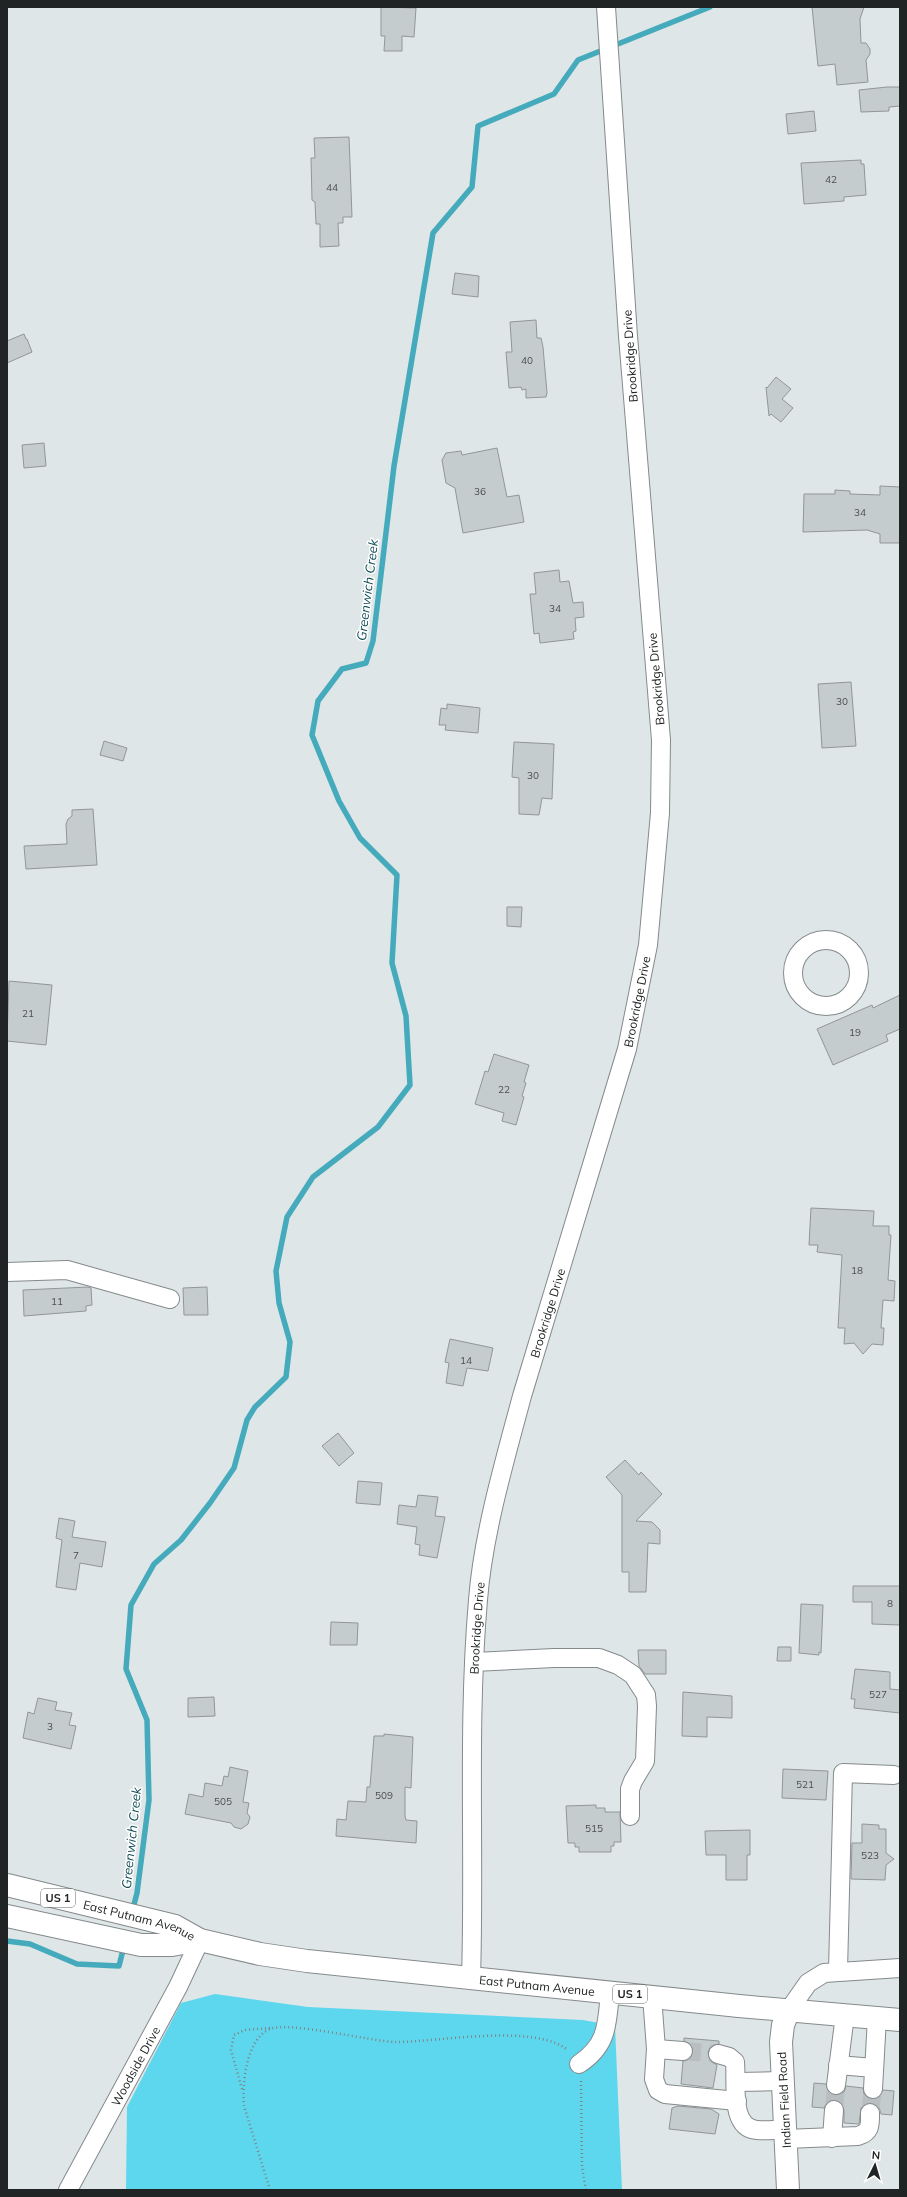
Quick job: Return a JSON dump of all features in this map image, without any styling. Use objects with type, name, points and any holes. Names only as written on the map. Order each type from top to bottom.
[{"type":"main road","name":"East Putnam Avenue","points":[[7,1885],[175,1926],[200,1940],[260,1954],[307,1961],[900,2020]]},
{"type":"main road","name":"East Putnam Avenue","points":[[7,1916],[107,1937],[141,1946],[172,1945],[200,1940]]},
{"type":"main road","name":"Indian Field Road","points":[[788,2190],[781,2042],[783,2025],[789,2010]]},
{"type":"street","name":"Brookridge Drive","points":[[472,1978],[471,1781],[474,1662],[478,1599],[483,1562],[508,1449],[627,1049],[648,945],[655,880],[662,776],[661,740],[627,328],[606,7]]},
{"type":"street","points":[[7,1272],[67,1270],[170,1299]]},
{"type":"street","points":[[474,1662],[554,1658],[599,1658],[618,1665],[633,1675],[646,1695],[647,1706],[645,1761],[630,1789],[630,1816]]},
{"type":"street","points":[[838,1971],[843,1773],[894,1775]]},
{"type":"street","name":"Woodside Drive","points":[[68,2190],[178,1987],[200,1940]]},
{"type":"street","points":[[789,2010],[798,1994],[815,1977],[838,1971],[900,1968]]},
{"type":"street","points":[[579,2064],[591,2056],[604,2037],[610,1992]]},
{"type":"street","points":[[652,1996],[656,2049],[654,2079],[658,2090],[665,2094],[736,2101]]},
{"type":"street","points":[[836,2085],[845,2015]]},
{"type":"street","points":[[873,2089],[877,2018]]},
{"type":"street","points":[[656,2049],[683,2051]]},
{"type":"street","points":[[718,2054],[729,2056],[735,2062],[737,2082],[737,2114],[743,2124],[755,2130],[832,2138],[858,2136],[866,2133],[869,2129],[870,2113]]},
{"type":"street","points":[[838,2065],[874,2068]]},
{"type":"street","points":[[737,2082],[782,2081]]},
{"type":"street","points":[[832,2138],[834,2110]]},
{"type":"path","points":[[270,2190],[244,2106],[243,2091],[246,2068],[251,2053],[263,2034],[275,2027]]},
{"type":"path","points":[[243,2091],[230,2050],[234,2036],[245,2030],[275,2027],[393,2042],[506,2036],[547,2039],[570,2051],[579,2064],[582,2087],[582,2167],[586,2190]]},
{"type":"shaded area","points":[[215,1994],[308,2007],[583,2020],[615,2026],[622,2190],[126,2190],[127,2107],[181,2003]]},
{"type":"building","points":[[381,7],[416,8],[414,37],[402,36],[402,51],[384,51],[385,36],[381,36]]},
{"type":"building","points":[[812,7],[864,7],[860,19],[861,43],[866,43],[870,49],[870,54],[866,60],[868,82],[837,85],[835,64],[818,66]]},
{"type":"building","points":[[900,87],[900,106],[889,107],[889,111],[861,112],[859,90]]},
{"type":"building","points":[[814,111],[816,131],[788,134],[786,114]]},
{"type":"building","points":[[349,137],[352,217],[343,217],[343,223],[338,223],[339,246],[320,247],[320,224],[316,224],[315,202],[312,200],[311,158],[315,158],[314,138]]},
{"type":"building","points":[[861,160],[861,164],[864,164],[866,195],[844,197],[844,201],[804,204],[801,163]]},
{"type":"building","points":[[455,273],[479,276],[478,297],[452,294]]},
{"type":"building","points":[[536,320],[537,338],[541,338],[543,347],[547,393],[546,397],[526,398],[526,389],[522,390],[521,387],[509,388],[506,352],[512,352],[510,322]]},
{"type":"building","points":[[24,334],[32,352],[7,363],[7,341]]},
{"type":"building","points":[[776,377],[791,389],[782,399],[793,408],[781,422],[771,414],[769,416],[766,387],[767,388]]},
{"type":"building","points":[[44,443],[46,466],[24,468],[22,445]]},
{"type":"building","points":[[497,448],[507,497],[519,495],[524,522],[463,533],[455,488],[446,483],[442,460],[446,453],[461,451],[462,455]]},
{"type":"building","points":[[880,486],[900,487],[900,543],[880,543],[880,534],[867,530],[803,532],[804,494],[835,494],[835,490],[850,491],[850,494],[880,495]]},
{"type":"building","points":[[559,570],[560,582],[569,581],[573,603],[583,602],[584,617],[575,618],[576,631],[573,632],[574,639],[540,643],[539,633],[534,634],[530,594],[536,594],[534,573]]},
{"type":"building","points":[[851,682],[856,746],[822,748],[818,684]]},
{"type":"building","points":[[447,704],[480,708],[478,733],[445,730],[446,725],[439,725],[441,708],[447,709]]},
{"type":"building","points":[[104,741],[127,748],[123,761],[100,755]]},
{"type":"building","points":[[514,742],[554,744],[552,799],[542,798],[539,815],[519,814],[519,778],[512,777]]},
{"type":"building","points":[[93,809],[97,865],[26,869],[24,846],[67,844],[66,824],[68,819],[72,816],[72,810]]},
{"type":"building","points":[[507,907],[522,907],[521,927],[507,926]]},
{"type":"building","points":[[9,981],[52,985],[46,1045],[7,1041]]},
{"type":"building","points":[[900,995],[900,1029],[886,1035],[888,1041],[833,1065],[817,1029],[872,1005],[873,1008]]},
{"type":"building","points":[[494,1054],[529,1065],[524,1082],[526,1083],[522,1096],[524,1097],[516,1125],[502,1121],[504,1113],[475,1104],[485,1071],[488,1072]]},
{"type":"building","points":[[811,1208],[874,1211],[873,1226],[889,1226],[889,1235],[891,1235],[888,1280],[895,1281],[894,1301],[883,1300],[881,1328],[884,1328],[883,1345],[872,1344],[863,1354],[854,1343],[844,1344],[845,1328],[838,1328],[842,1255],[817,1252],[818,1245],[809,1245]]},
{"type":"building","points":[[207,1287],[208,1315],[184,1315],[183,1288]]},
{"type":"building","points":[[91,1288],[92,1305],[86,1306],[86,1311],[24,1316],[23,1290]]},
{"type":"building","points":[[450,1339],[493,1348],[488,1371],[467,1368],[463,1386],[446,1383],[449,1363],[445,1362]]},
{"type":"building","points":[[338,1433],[354,1453],[339,1466],[322,1446]]},
{"type":"building","points":[[625,1460],[639,1475],[641,1472],[662,1494],[636,1521],[652,1522],[660,1530],[660,1544],[648,1543],[646,1592],[629,1592],[629,1572],[622,1572],[622,1495],[606,1477]]},
{"type":"building","points":[[358,1481],[382,1483],[380,1505],[356,1503]]},
{"type":"building","points":[[418,1495],[438,1497],[435,1516],[445,1517],[437,1558],[419,1555],[420,1545],[415,1544],[417,1527],[397,1524],[399,1505],[416,1507]]},
{"type":"building","points":[[59,1518],[75,1521],[72,1537],[106,1542],[102,1567],[80,1563],[76,1590],[56,1587],[62,1540],[56,1538]]},
{"type":"building","points":[[853,1586],[900,1586],[900,1625],[872,1624],[872,1602],[853,1602]]},
{"type":"building","points":[[801,1604],[823,1605],[821,1653],[819,1652],[819,1655],[799,1653]]},
{"type":"building","points":[[331,1622],[358,1623],[357,1645],[330,1645]]},
{"type":"building","points":[[778,1647],[791,1647],[791,1661],[777,1661]]},
{"type":"building","points":[[638,1650],[666,1650],[666,1674],[645,1674],[639,1666]]},
{"type":"building","points":[[855,1669],[890,1672],[890,1689],[900,1690],[900,1713],[854,1708],[855,1699],[851,1699]]},
{"type":"building","points":[[683,1692],[732,1696],[732,1718],[707,1717],[707,1737],[682,1736]]},
{"type":"building","points":[[214,1697],[215,1716],[188,1717],[188,1698]]},
{"type":"building","points":[[38,1698],[57,1702],[55,1710],[72,1713],[69,1725],[76,1726],[71,1749],[23,1738],[28,1712],[34,1714]]},
{"type":"building","points":[[384,1734],[413,1737],[411,1788],[405,1787],[405,1816],[406,1820],[417,1821],[416,1843],[336,1836],[337,1819],[346,1820],[348,1801],[366,1802],[367,1787],[370,1787],[374,1736],[384,1736]]},
{"type":"building","points":[[230,1767],[248,1771],[243,1802],[249,1803],[247,1813],[250,1817],[248,1824],[241,1829],[234,1827],[231,1823],[185,1814],[189,1794],[203,1797],[205,1783],[222,1786],[224,1776],[228,1777]]},
{"type":"building","points":[[783,1769],[828,1771],[826,1800],[782,1798]]},
{"type":"building","points":[[596,1805],[596,1808],[605,1808],[605,1812],[620,1812],[621,1842],[614,1842],[614,1846],[611,1846],[611,1852],[579,1852],[579,1847],[575,1847],[575,1843],[568,1843],[566,1806]]},
{"type":"building","points":[[862,1824],[879,1825],[879,1829],[886,1829],[886,1853],[894,1859],[886,1865],[885,1880],[851,1879],[852,1843],[862,1843]]},
{"type":"building","points":[[750,1830],[750,1855],[747,1855],[747,1880],[726,1880],[726,1855],[706,1855],[705,1831]]},
{"type":"building","points":[[684,2038],[719,2041],[719,2044],[711,2046],[708,2052],[710,2061],[717,2065],[713,2088],[681,2084],[683,2061],[688,2060],[693,2052],[692,2046],[684,2041]]},
{"type":"building","points":[[814,2083],[826,2084],[829,2093],[835,2095],[844,2092],[846,2086],[863,2088],[864,2094],[872,2099],[878,2098],[883,2090],[894,2091],[892,2115],[881,2114],[879,2107],[870,2103],[861,2108],[859,2124],[844,2123],[844,2110],[840,2101],[830,2100],[824,2108],[812,2107]]},
{"type":"building","points":[[678,2106],[711,2109],[719,2114],[715,2134],[669,2129],[672,2108]]},
{"type":"waterway","name":"Greenwich Creek","points":[[132,1912],[137,1893],[149,1800],[147,1720],[126,1669],[131,1605],[154,1564],[181,1540],[210,1503],[234,1468],[247,1420],[255,1407],[286,1377],[290,1342],[279,1303],[276,1271],[287,1217],[313,1177],[378,1127],[410,1085],[406,1016],[392,963],[397,875],[360,838],[339,801],[312,735],[318,701],[342,669],[366,663],[373,641],[394,466],[433,233],[472,187],[478,126],[554,94],[578,60],[710,7]]},
{"type":"waterway","name":"Greenwich Creek","points":[[7,1941],[30,1944],[77,1964],[119,1966],[124,1946]]},
{"type":"tunnel","points":[[683,2051],[718,2054]]},
{"type":"tunnel","points":[[834,2110],[836,2085]]},
{"type":"tunnel","points":[[870,2113],[873,2089]]}]
